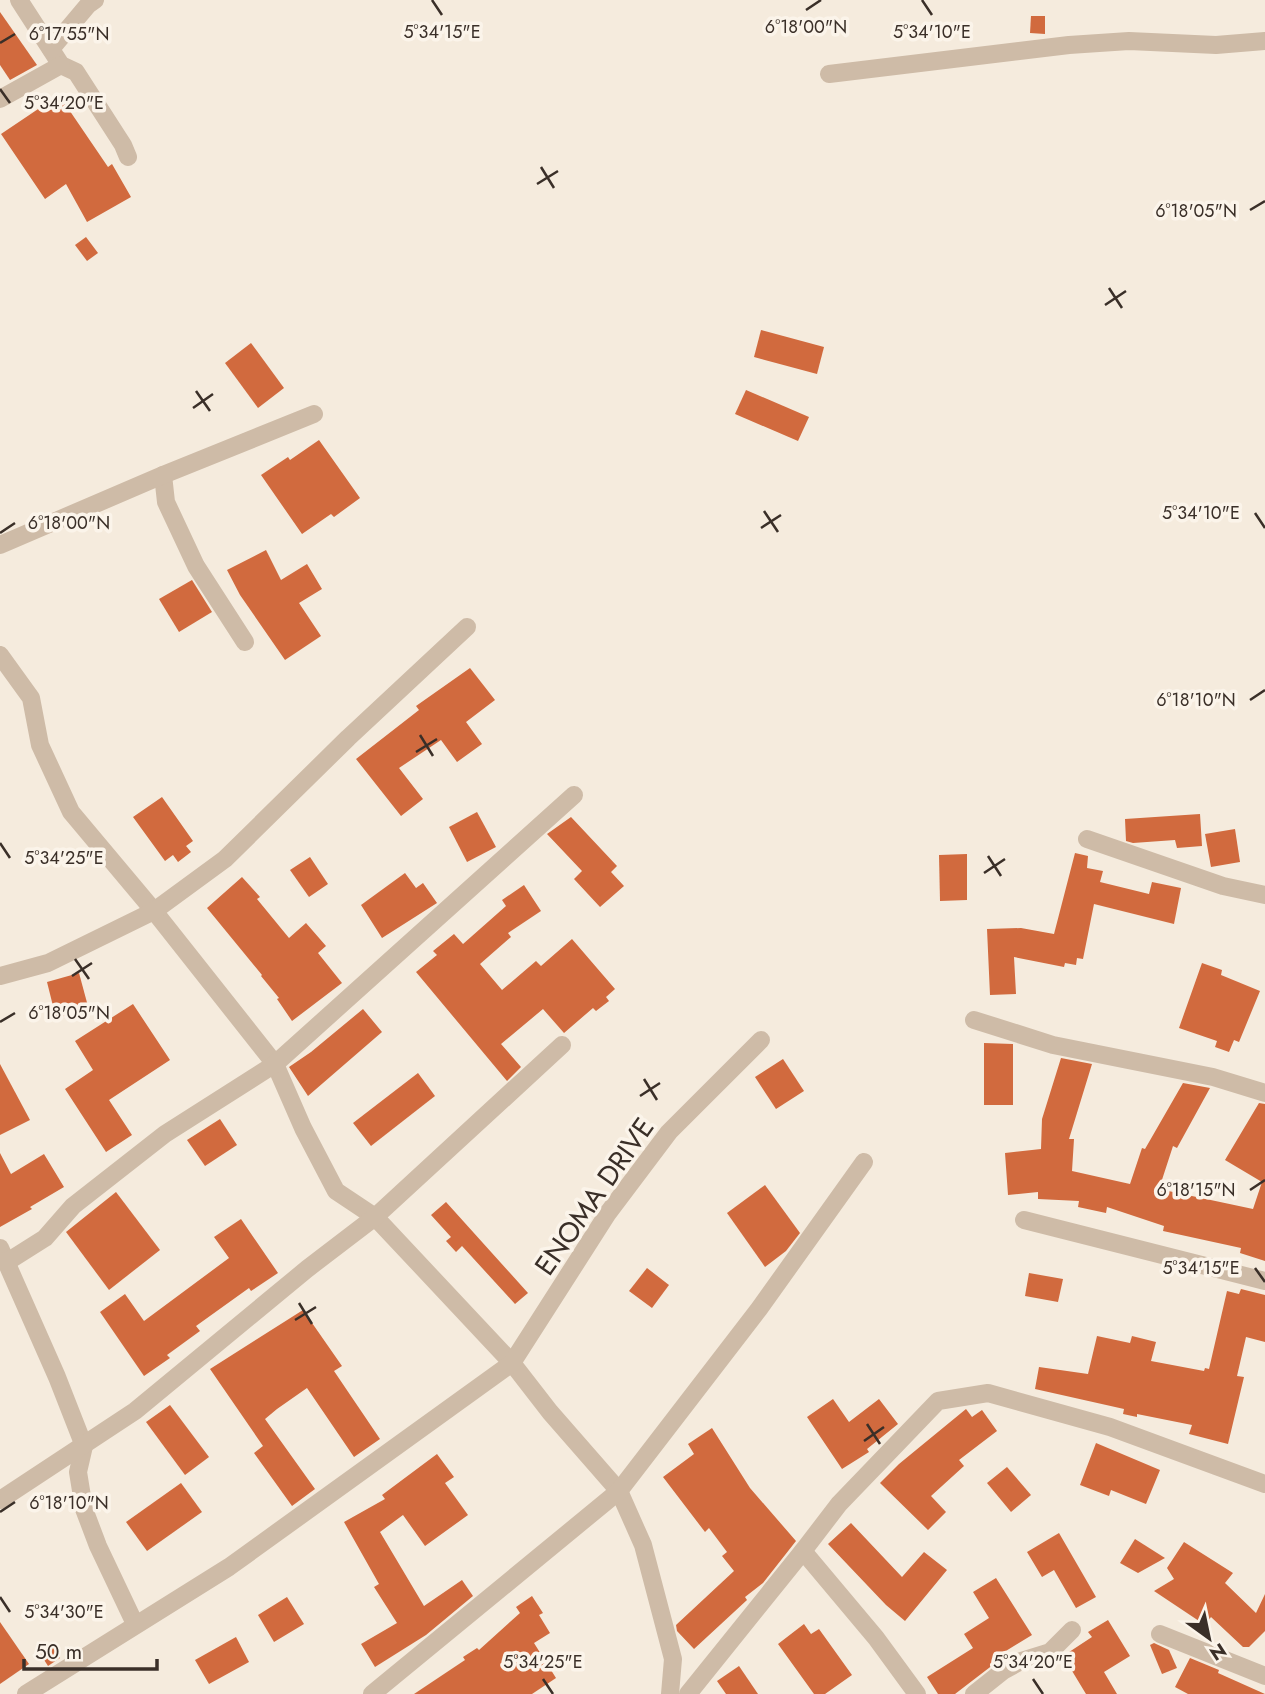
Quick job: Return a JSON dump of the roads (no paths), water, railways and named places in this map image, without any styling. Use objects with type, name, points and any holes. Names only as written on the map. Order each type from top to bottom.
[{"type":"street","points":[[19,0],[61,65],[76,72],[124,145],[128,158]]},
{"type":"street","points":[[51,49],[95,0]]},
{"type":"street","points":[[829,74],[1129,41],[1216,45],[1265,41]]},
{"type":"street","points":[[0,99],[61,65]]},
{"type":"street","points":[[0,545],[314,414]]},
{"type":"street","points":[[163,475],[166,502],[196,566],[246,642]]},
{"type":"street","points":[[0,976],[48,963],[154,911],[225,859],[348,738],[467,627]]},
{"type":"street","points":[[0,655],[31,698],[40,745],[71,812],[154,911],[275,1064],[303,1128],[336,1191],[375,1217],[512,1363],[550,1412],[619,1491],[643,1545],[673,1659],[670,1694]]},
{"type":"street","points":[[135,1624],[83,1508],[78,1472],[84,1446],[57,1377],[2,1257],[45,1238],[73,1206],[164,1134],[275,1064],[574,795]]},
{"type":"street","points":[[1087,839],[1223,886],[1265,895]]},
{"type":"street","points":[[974,1020],[1053,1045],[1213,1077],[1265,1093]]},
{"type":"street","name":"ENOMA DRIVE","points":[[512,1363],[608,1213],[669,1132],[761,1040]]},
{"type":"street","points":[[0,1500],[135,1411],[307,1269],[375,1217],[562,1045]]},
{"type":"street","points":[[372,1694],[619,1491],[759,1309],[864,1162]]},
{"type":"street","points":[[1024,1220],[1265,1282]]},
{"type":"street","points":[[26,1694],[229,1567],[512,1363]]},
{"type":"street","points":[[688,1694],[839,1504],[939,1401],[988,1393],[1110,1427],[1265,1484]]},
{"type":"street","points":[[803,1551],[876,1638],[917,1694]]},
{"type":"street","points":[[974,1694],[1003,1671],[1021,1661],[1050,1652],[1072,1630]]},
{"type":"street","points":[[1160,1634],[1265,1676]]}]
